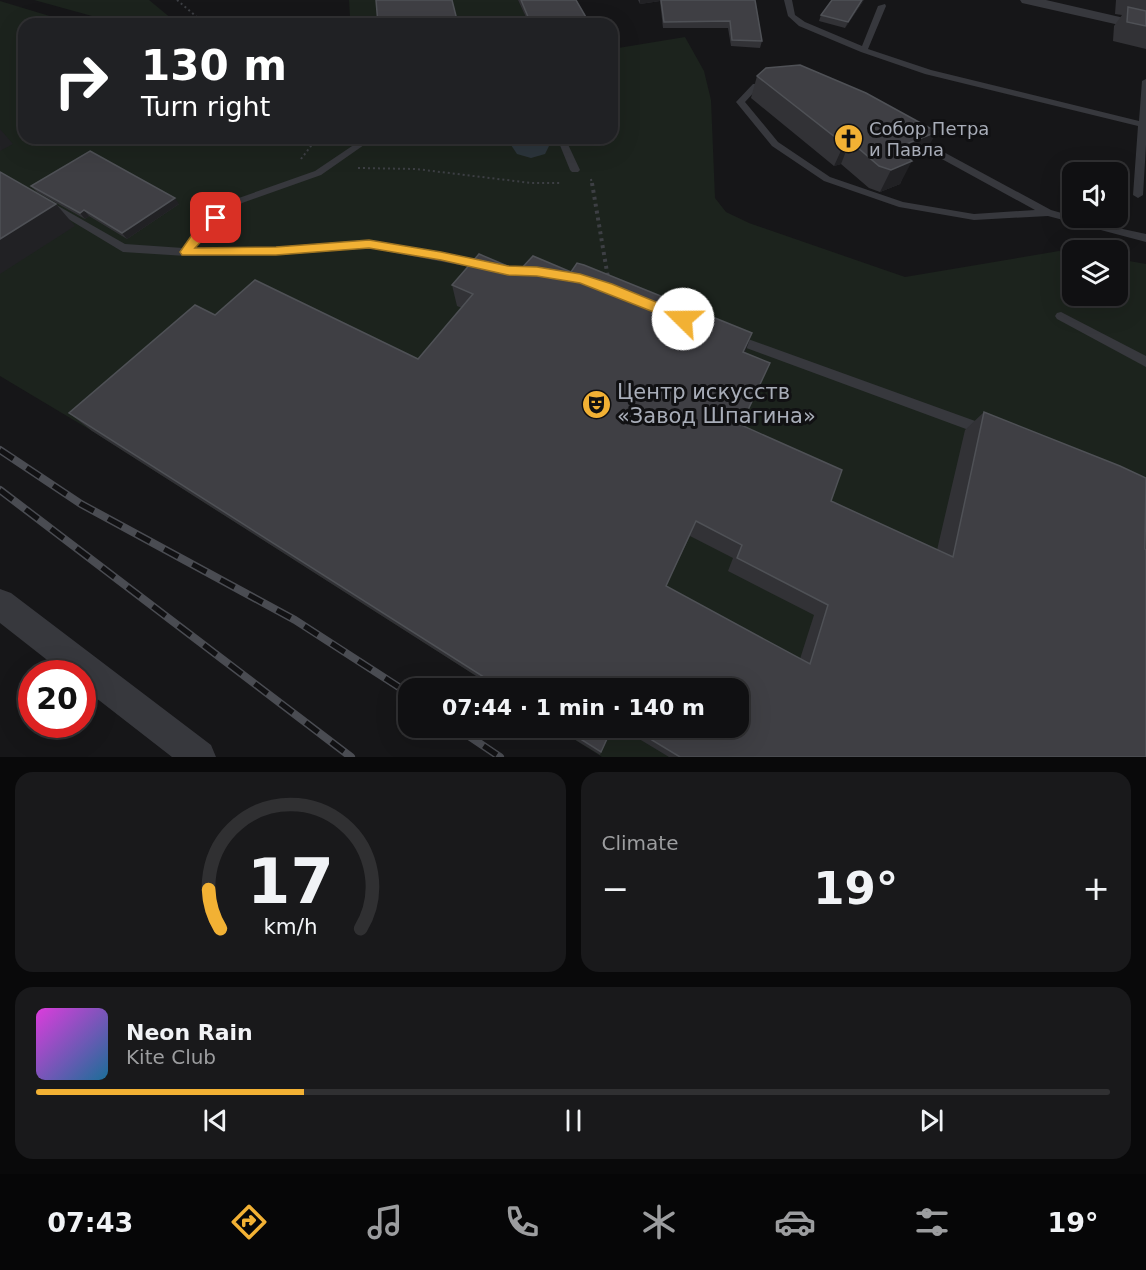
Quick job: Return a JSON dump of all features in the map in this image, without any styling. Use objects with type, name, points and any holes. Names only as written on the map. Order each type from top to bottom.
[{"type":"street","points":[[1027,0],[1146,27]]},
{"type":"street","points":[[0,603],[200,757]]},
{"type":"lane","points":[[788,0],[792,16],[802,24],[864,50],[928,72],[1144,125]]},
{"type":"lane","points":[[864,50],[882,6]]},
{"type":"lane","points":[[1138,195],[1146,81]]},
{"type":"lane","points":[[1048,213],[974,217],[902,205],[827,179],[775,144],[740,102],[756,86],[795,82],[838,98],[897,128],[994,186],[1048,213],[1146,238]]},
{"type":"lane","points":[[186,252],[204,229],[239,201],[318,173],[361,144]]},
{"type":"lane","points":[[564,144],[575,170]]},
{"type":"lane","points":[[43,202],[123,248],[186,252],[276,251],[369,244],[497,268]]},
{"type":"lane","points":[[1061,316],[1146,362]]},
{"type":"lane","points":[[719,333],[994,434]]},
{"type":"path","points":[[177,0],[198,18]]},
{"type":"path","points":[[301,158],[312,144]]},
{"type":"path","points":[[318,173],[346,168],[416,169],[531,183],[572,183]]},
{"type":"path","points":[[575,170],[591,177],[608,272],[607,287]]},
{"type":"path","points":[[582,183],[592,183]]},
{"type":"shaded area","points":[[34,0],[149,0],[171,18],[99,18]]},
{"type":"shaded area","points":[[349,0],[518,0],[526,18],[348,18],[350,17]]},
{"type":"shaded area","name":"Центр искусств «Завод Шпагина»","points":[[0,1],[56,18],[18,18],[18,144],[618,144],[618,48],[685,37],[704,71],[711,100],[715,198],[726,212],[749,223],[905,277],[1062,251],[1062,306],[1128,306],[1128,261],[1146,264],[1146,757],[602,757],[572,738],[749,738],[749,678],[479,678],[92,431],[0,376]]},
{"type":"building","points":[[376,0],[452,0],[456,18],[378,18]]},
{"type":"building","points":[[521,0],[576,0],[586,18],[528,18]]},
{"type":"building","points":[[661,0],[755,0],[762,41],[732,40],[730,21],[664,22]]},
{"type":"building","points":[[832,0],[862,0],[848,22],[821,15]]},
{"type":"building","points":[[1128,7],[1146,11],[1146,26],[1127,22]]},
{"type":"building","points":[[800,65],[866,93],[937,132],[896,148],[912,161],[891,170],[879,166],[850,141],[844,144],[757,76],[766,68]]},
{"type":"building","points":[[90,151],[175,198],[122,233],[84,210],[80,213],[31,186]]},
{"type":"building","points":[[0,172],[56,204],[0,239]]},
{"type":"building","points":[[479,254],[519,271],[533,256],[571,272],[577,263],[584,265],[752,333],[743,352],[770,363],[741,425],[842,470],[831,501],[953,557],[984,412],[1146,478],[1146,757],[680,757],[649,738],[749,738],[749,678],[485,678],[69,413],[195,305],[215,315],[255,280],[418,359],[473,294],[452,285]],"holes":[[[696,521],[742,545],[737,558],[828,605],[810,664],[666,586]]]},
{"type":"building","points":[[579,738],[607,738],[601,752]]},
{"type":"railway","points":[[0,450],[81,504],[295,620],[398,687]]},
{"type":"railway","points":[[0,490],[351,757]]},
{"type":"railway","points":[[472,738],[500,757]]},
{"type":"place","name":"Собор Петра и Павла","points":[[848,139]]},
{"type":"place","name":"Центр искусств «Завод Шпагина»","points":[[596,404]]},
{"type":"route","points":[[216,218],[198,235],[186,252],[276,251],[369,244],[441,256],[508,271],[537,272],[580,279],[607,287],[683,319]]}]
